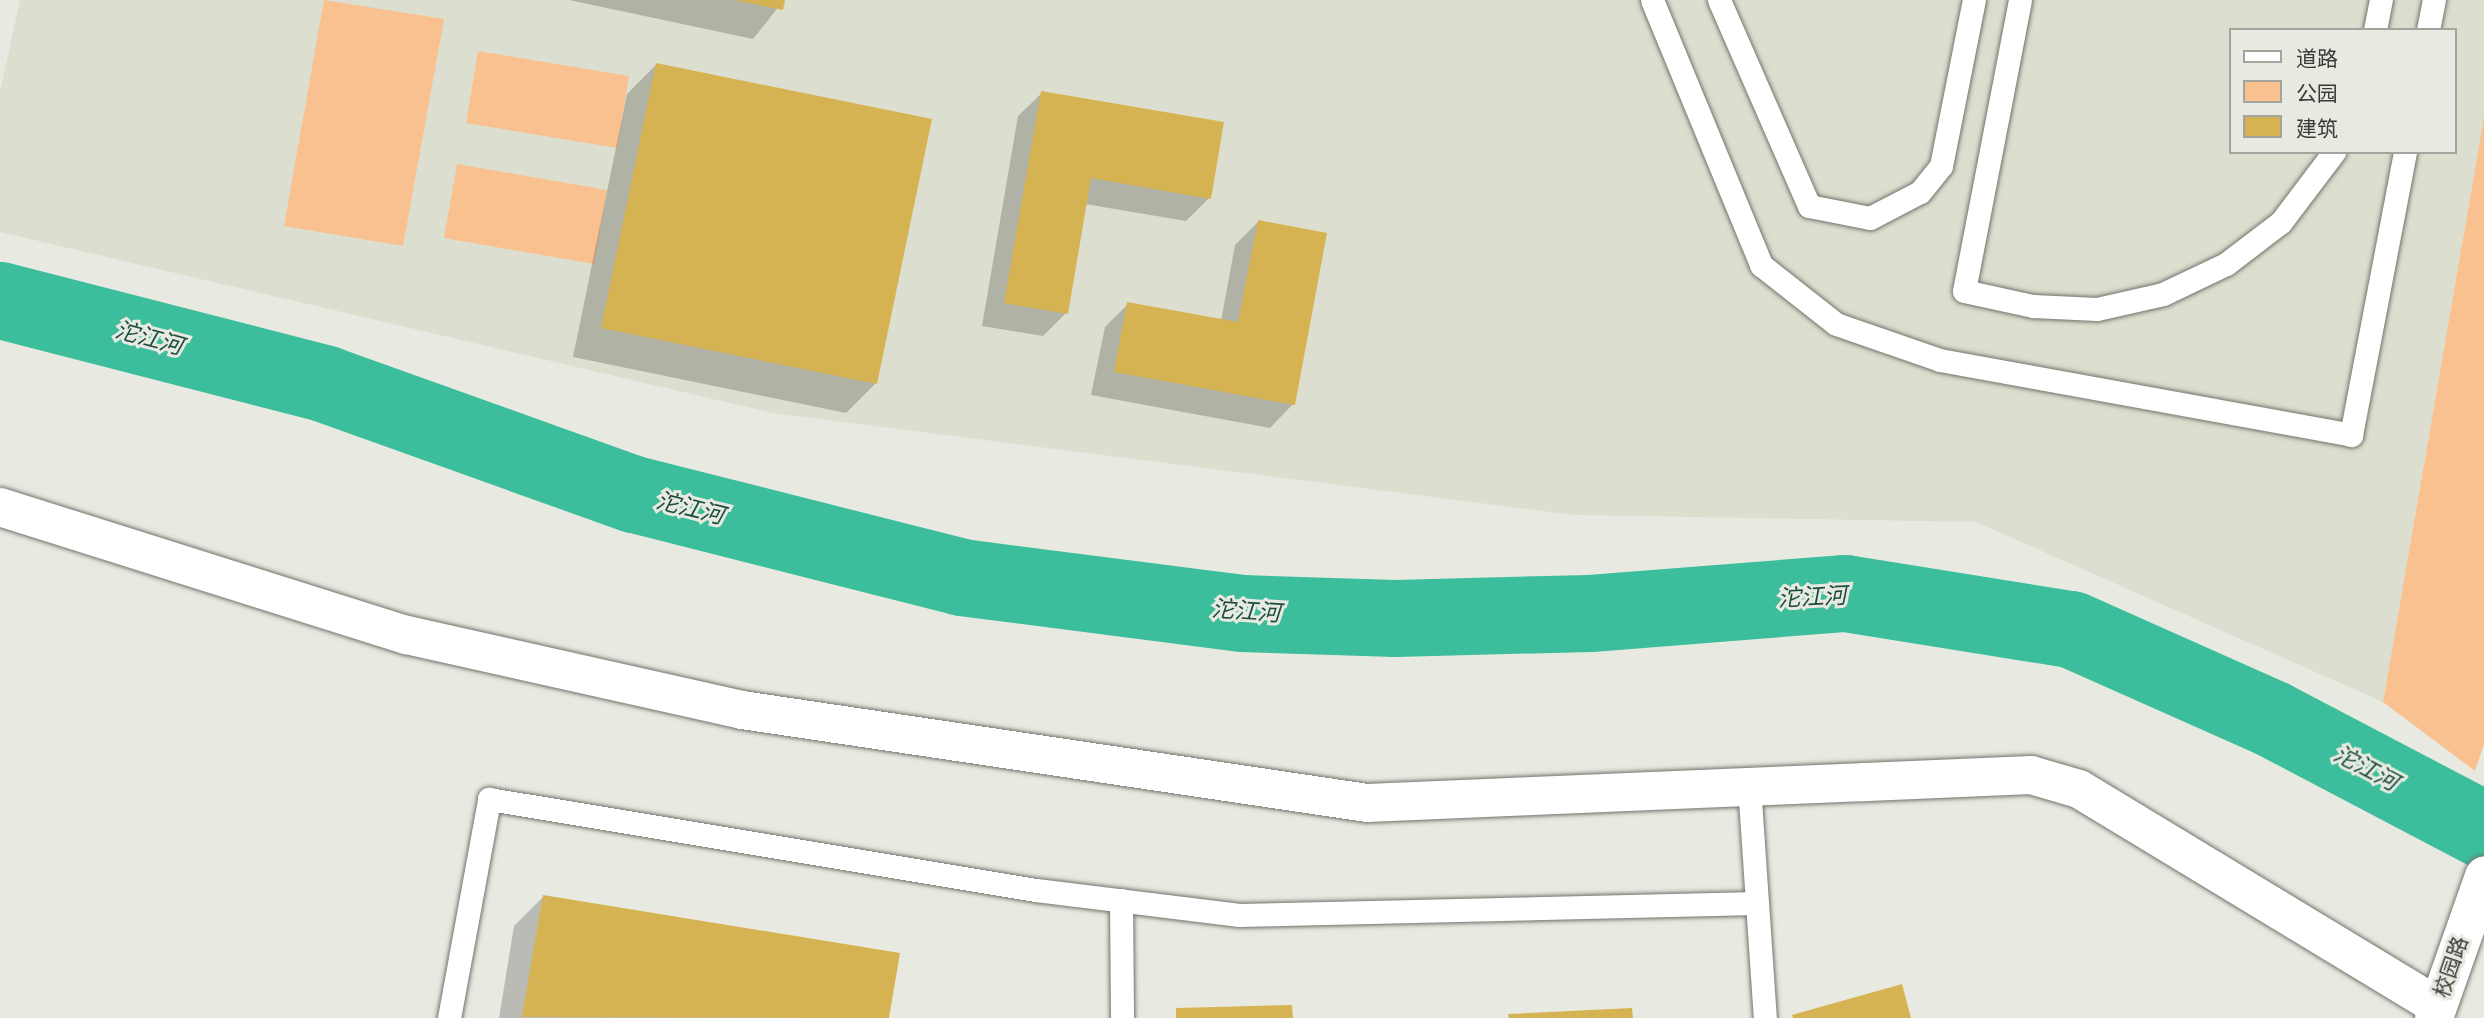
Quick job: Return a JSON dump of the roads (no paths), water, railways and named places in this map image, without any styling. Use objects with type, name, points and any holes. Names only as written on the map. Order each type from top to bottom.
[{"type":"street","points":[[0,508],[407,635],[742,710],[1367,803],[2031,775],[2079,789],[2436,1012]]},
{"type":"street","name":"校园路","points":[[2436,1012],[2477,893]]},
{"type":"lane","points":[[1652,0],[1761,265],[1836,324],[1966,366],[2351,435],[2405,154]]},
{"type":"lane","points":[[1719,0],[1809,206],[1870,218],[1920,192],[1941,166],[1974,0]]},
{"type":"lane","points":[[2020,0],[1964,291],[2033,306],[2097,309],[2163,294],[2226,264],[2281,222],[2332,154]]},
{"type":"lane","points":[[2375,28],[2381,0]]},
{"type":"lane","points":[[2428,28],[2434,0]]},
{"type":"lane","points":[[1749,785],[1765,1018]]},
{"type":"lane","points":[[449,1018],[489,800],[1121,900],[1239,915],[1757,902]]},
{"type":"lane","points":[[1121,900],[1122,1018]]},
{"type":"waterway","name":"沱江河","points":[[0,300],[326,384],[634,494],[961,577],[1242,613],[1395,618],[1590,613],[1845,593],[2071,629],[2273,719],[2484,830]]}]
